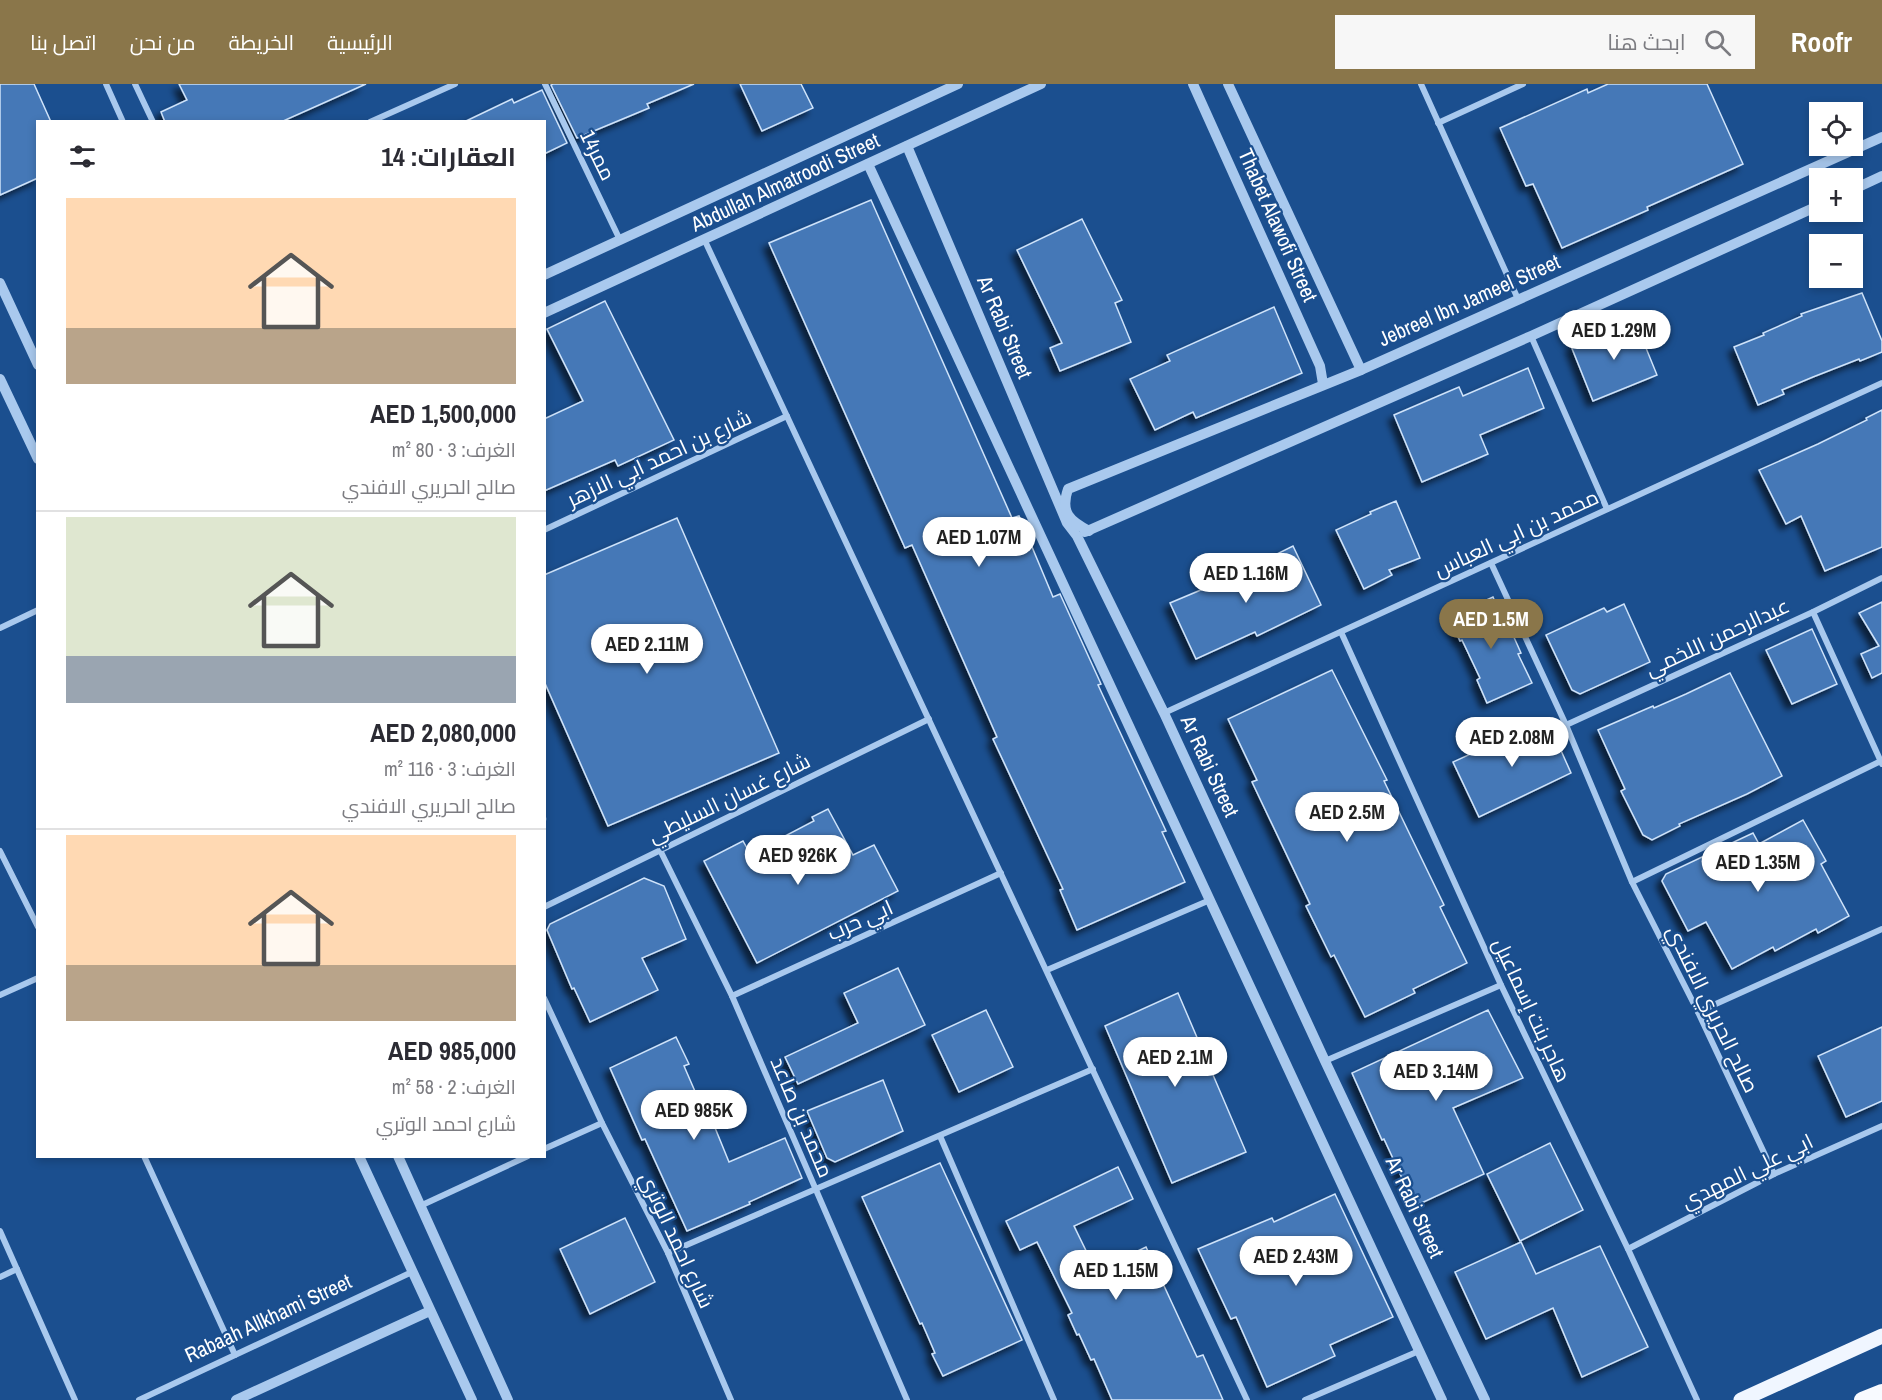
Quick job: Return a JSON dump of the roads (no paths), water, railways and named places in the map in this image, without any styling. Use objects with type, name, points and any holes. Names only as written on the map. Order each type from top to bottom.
[{"type":"highway","points":[[1862,1400],[1882,1393]]},
{"type":"highway","points":[[1870,1400],[1882,1393]]},
{"type":"main road","points":[[1741,1400],[1882,1336]]},
{"type":"street","points":[[106,84],[122,120]]},
{"type":"street","points":[[135,84],[152,120]]},
{"type":"street","points":[[374,120],[455,84]]},
{"type":"street","name":"ممر14","points":[[545,84],[620,240]]},
{"type":"street","name":"Abdullah Almatroodi Street","points":[[546,274],[958,84]]},
{"type":"street","name":"Abdullah Almatroodi Street","points":[[546,312],[705,241],[1041,84]]},
{"type":"street","name":"Thabet Alawofi Street","points":[[1193,84],[1320,366],[1323,384]]},
{"type":"street","name":"Thabet Alawofi Street","points":[[1228,84],[1361,370]]},
{"type":"street","points":[[1421,84],[1518,299]]},
{"type":"street","points":[[1438,123],[1523,84]]},
{"type":"street","name":"Jebreel Ibn Jameel Street","points":[[1089,531],[1074,523],[1066,512],[1064,500],[1068,489],[1361,370],[1882,137]]},
{"type":"street","name":"Ar Rabi Street","points":[[908,146],[1067,523],[1077,536],[1164,713],[1485,1400]]},
{"type":"street","points":[[868,164],[1442,1400]]},
{"type":"street","points":[[1863,185],[1882,176]]},
{"type":"street","points":[[1077,536],[1531,336],[1809,210]]},
{"type":"street","points":[[705,241],[1247,1400]]},
{"type":"street","points":[[0,283],[36,361]]},
{"type":"street","points":[[1531,336],[1607,509]]},
{"type":"street","points":[[1320,366],[1337,374],[1351,368],[1352,350]]},
{"type":"street","points":[[0,379],[36,455]]},
{"type":"street","name":"محمد بن ابي العباس","points":[[1164,713],[1882,383]]},
{"type":"street","name":"شارع بن احمد ابي الازهر","points":[[546,529],[787,416]]},
{"type":"street","name":"صالح الحريري الافندي","points":[[1491,563],[1566,725],[1632,882],[1698,1012],[1774,1174]]},
{"type":"street","name":"عبدالرحمن اللخمي","points":[[1566,725],[1814,612],[1882,578]]},
{"type":"street","points":[[0,628],[36,611]]},
{"type":"street","points":[[1632,882],[1881,762],[1814,612]]},
{"type":"street","name":"هاجر بنت إسماعيل","points":[[1341,632],[1501,985],[1628,1249],[1697,1400]]},
{"type":"street","name":"شارع غسان السليطي","points":[[546,906],[929,719]]},
{"type":"street","name":"محمد بن صاعد","points":[[660,850],[732,996],[907,1400]]},
{"type":"street","points":[[0,851],[36,923]]},
{"type":"street","name":"ابي حرب","points":[[732,996],[1001,873]]},
{"type":"street","points":[[1047,970],[1210,900]]},
{"type":"street","points":[[1698,1012],[1882,929]]},
{"type":"street","points":[[0,995],[36,979]]},
{"type":"street","points":[[1325,1061],[1501,985]]},
{"type":"street","name":"شارع احمد الوتري","points":[[546,1002],[602,1123],[668,1253],[731,1400]]},
{"type":"street","points":[[668,1253],[1093,1069]]},
{"type":"street","points":[[546,1148],[602,1123]]},
{"type":"street","name":"ابي علي المهدي","points":[[1628,1249],[1774,1174],[1882,1126]]},
{"type":"street","points":[[940,1136],[1054,1400]]},
{"type":"street","points":[[145,1158],[235,1355]]},
{"type":"street","points":[[360,1158],[472,1400]]},
{"type":"street","points":[[399,1158],[508,1400]]},
{"type":"street","points":[[420,1206],[524,1158]]},
{"type":"street","points":[[0,1231],[75,1400]]},
{"type":"street","points":[[0,1277],[17,1269]]},
{"type":"street","name":"Rabaah Allkhami Street","points":[[139,1400],[412,1272]]},
{"type":"street","points":[[236,1400],[430,1311]]},
{"type":"street","points":[[1305,1400],[1419,1351]]}]
